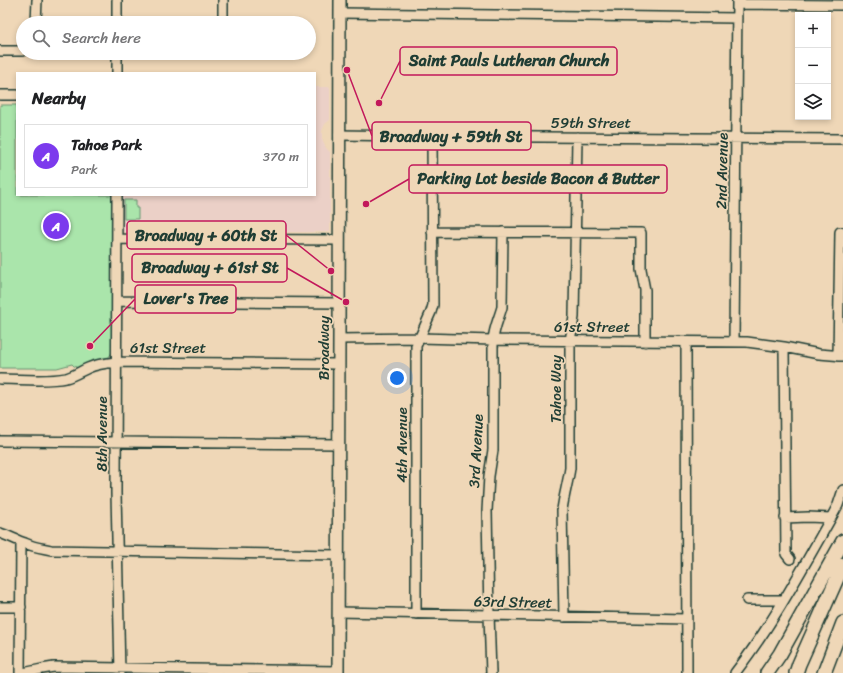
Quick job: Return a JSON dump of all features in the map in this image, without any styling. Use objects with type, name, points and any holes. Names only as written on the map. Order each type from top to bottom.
[{"type":"highway","points":[[767,673],[780,654],[843,541]]},
{"type":"highway","points":[[796,673],[843,565]]},
{"type":"highway","points":[[824,673],[843,623]]},
{"type":"main road","name":"Broadway","points":[[338,672],[340,0]]},
{"type":"street","points":[[36,16],[37,0]]},
{"type":"street","points":[[117,0],[117,16]]},
{"type":"street","points":[[223,0],[223,16]]},
{"type":"street","points":[[737,2],[843,4]]},
{"type":"street","name":"2nd Avenue","points":[[734,342],[737,2]]},
{"type":"street","points":[[340,13],[737,18]]},
{"type":"street","points":[[0,51],[16,51]]},
{"type":"street","points":[[117,60],[117,72]]},
{"type":"street","points":[[0,95],[16,95]]},
{"type":"street","name":"59th Street","points":[[339,135],[843,139]]},
{"type":"street","name":"4th Avenue","points":[[416,614],[416,346],[433,305],[432,136]]},
{"type":"street","name":"Tahoe Way","points":[[564,617],[562,510],[570,468],[570,341],[574,317],[576,137]]},
{"type":"street","name":"8th Avenue","points":[[117,196],[116,493],[120,670]]},
{"type":"street","points":[[432,232],[641,233],[641,269],[645,290],[645,342]]},
{"type":"street","name":"3rd Avenue","points":[[491,673],[487,511],[489,476],[493,450],[493,340],[502,307],[503,232]]},
{"type":"street","points":[[840,356],[841,232]]},
{"type":"street","points":[[117,239],[339,240]]},
{"type":"street","points":[[117,301],[339,303]]},
{"type":"street","name":"61st Street","points":[[339,339],[420,338],[734,342],[764,344],[819,354],[840,356]]},
{"type":"street","points":[[686,342],[687,673]]},
{"type":"street","points":[[784,347],[786,554],[790,559]]},
{"type":"street","name":"61st Street","points":[[0,379],[52,380],[74,376],[89,367],[103,363],[116,362],[339,364]]},
{"type":"street","points":[[0,441],[338,444]]},
{"type":"street","points":[[735,673],[748,657],[784,600],[838,505],[843,490]]},
{"type":"street","points":[[785,518],[831,518]]},
{"type":"street","points":[[0,533],[39,548],[51,550],[338,555]]},
{"type":"street","points":[[20,673],[21,542]]},
{"type":"street","points":[[747,600],[784,600]]},
{"type":"street","points":[[0,607],[20,607]]},
{"type":"street","name":"63rd Street","points":[[338,612],[687,619]]},
{"type":"street","points":[[24,673],[42,668],[54,667],[120,670],[338,672]]},
{"type":"shaded area","points":[[316,87],[330,87],[330,120],[325,124],[322,131],[322,139],[326,148],[330,152],[330,232],[119,232],[119,196],[316,196]]},
{"type":"green space","points":[[0,105],[16,105],[16,196],[112,196],[112,352],[109,357],[93,361],[78,368],[72,364],[57,368],[0,368]]},
{"type":"green space","points":[[124,200],[136,200],[138,219],[124,219]]},
{"type":"place","name":"Broadway + 59th St","points":[[347,70]]},
{"type":"place","name":"Saint Pauls Lutheran Church","points":[[379,103]]},
{"type":"place","name":"Parking Lot beside Bacon & Butter","points":[[366,204]]},
{"type":"place","name":"Tahoe Park","points":[[56,226]]},
{"type":"place","name":"Broadway + 60th St","points":[[331,271]]},
{"type":"place","name":"Broadway + 61st St","points":[[346,302]]},
{"type":"place","name":"Lover's Tree","points":[[90,346]]}]
